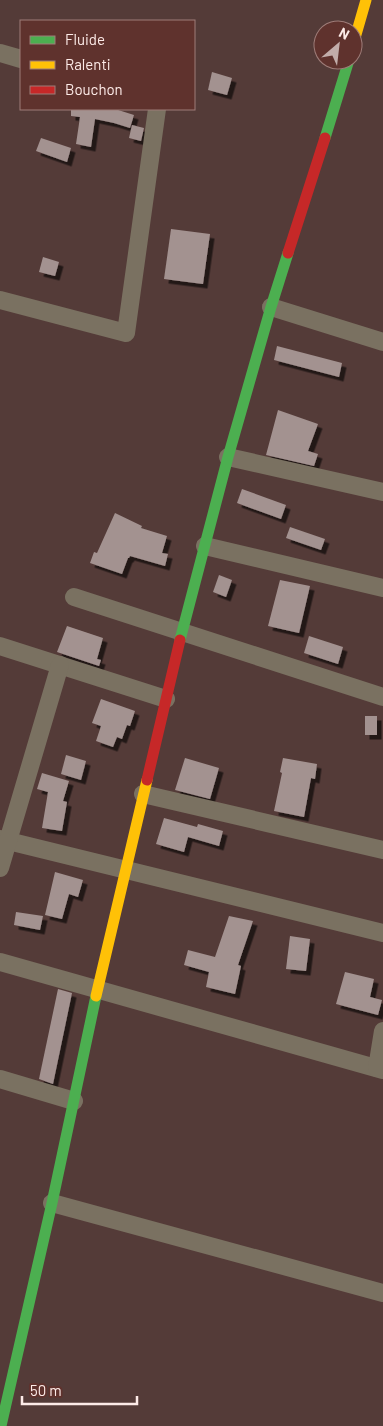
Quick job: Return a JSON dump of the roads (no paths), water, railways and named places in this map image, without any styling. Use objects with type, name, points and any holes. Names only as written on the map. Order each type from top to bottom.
[{"type":"main road","points":[[360,20],[366,0]]},
{"type":"main road","points":[[1,1426],[52,1203],[97,989],[182,631],[228,456],[271,307],[346,70]]},
{"type":"street","points":[[0,53],[20,59]]},
{"type":"street","points":[[0,300],[126,333],[157,110]]},
{"type":"street","points":[[271,307],[383,342]]},
{"type":"street","points":[[228,456],[383,492]]},
{"type":"street","points":[[204,546],[383,588]]},
{"type":"street","points":[[74,597],[383,697]]},
{"type":"street","points":[[0,646],[166,699]]},
{"type":"street","points":[[0,868],[4,840],[60,665]]},
{"type":"street","points":[[143,794],[383,850]]},
{"type":"street","points":[[4,840],[383,933]]},
{"type":"street","points":[[0,962],[380,1069],[383,1031]]},
{"type":"street","points":[[0,1079],[74,1100]]},
{"type":"street","points":[[52,1203],[383,1293]]}]
